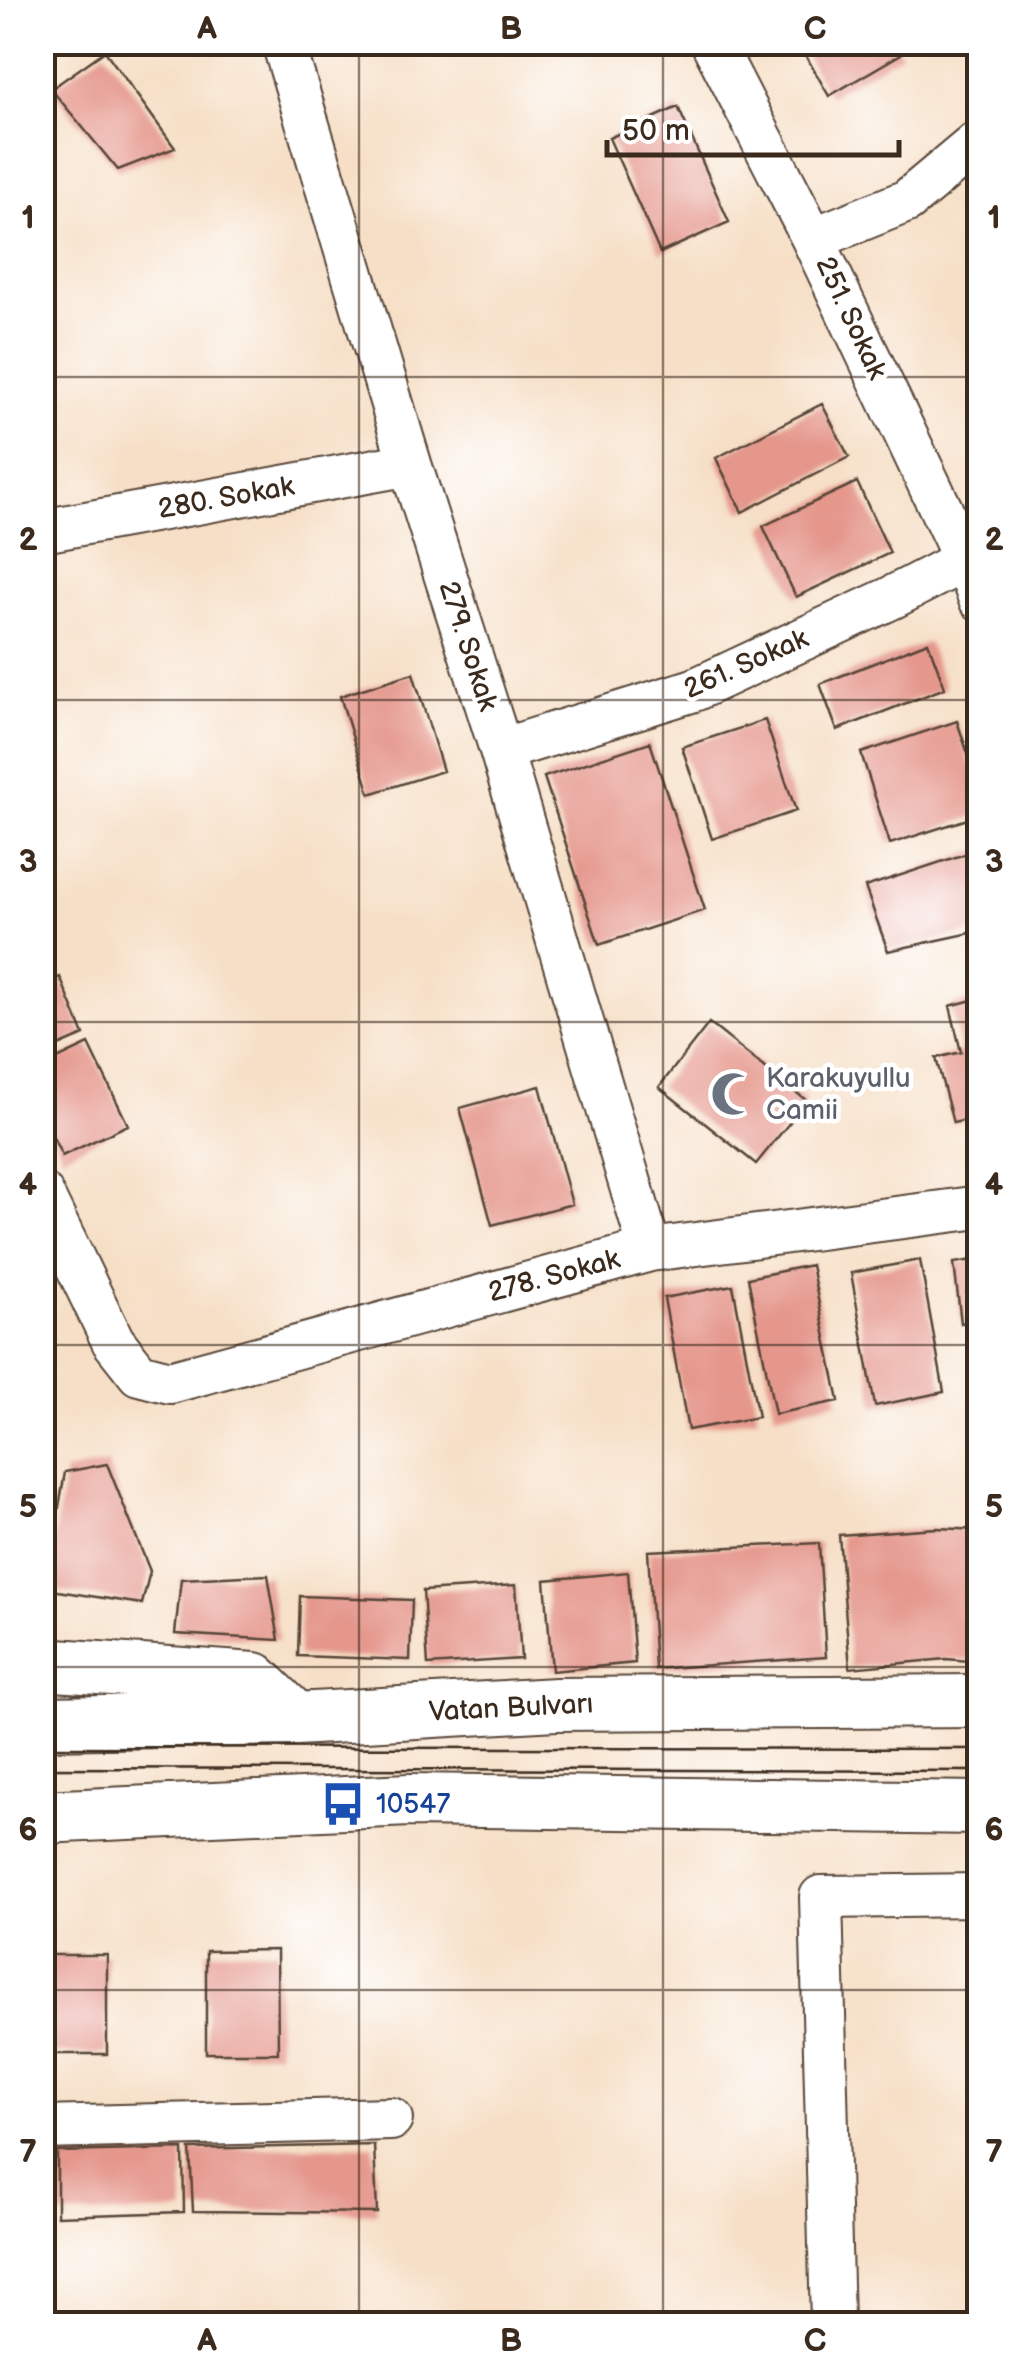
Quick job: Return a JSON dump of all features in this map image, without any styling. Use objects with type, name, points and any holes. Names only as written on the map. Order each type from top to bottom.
[{"type":"main road","points":[[42,1664],[254,1679],[296,1719]]},
{"type":"main road","name":"Vatan Bulvarı","points":[[42,1723],[296,1719],[556,1704],[980,1700]]},
{"type":"main road","points":[[42,1817],[408,1800],[980,1808]]},
{"type":"street","name":"279. Sokak","points":[[284,42],[650,1250]]},
{"type":"street","name":"251. Sokak","points":[[712,42],[813,238],[975,570]]},
{"type":"street","points":[[813,238],[907,201],[980,140]]},
{"type":"street","name":"280. Sokak","points":[[42,531],[410,464]]},
{"type":"street","name":"261. Sokak","points":[[501,750],[694,690],[891,598],[975,570]]},
{"type":"street","name":"278. Sokak","points":[[42,1194],[113,1342],[139,1374],[170,1382],[650,1250],[980,1207]]},
{"type":"street","points":[[832,2324],[821,1897],[980,1895]]},
{"type":"street","points":[[42,2128],[391,2120]]},
{"type":"building","points":[[798,42],[894,42],[901,54],[829,96]]},
{"type":"building","points":[[105,51],[175,148],[118,170],[51,89]]},
{"type":"building","points":[[678,107],[729,222],[660,253],[609,138]]},
{"type":"building","points":[[822,404],[849,457],[742,512],[716,458]]},
{"type":"building","points":[[857,482],[890,553],[796,597],[763,526]]},
{"type":"building","points":[[928,642],[945,688],[837,730],[820,684]]},
{"type":"building","points":[[413,673],[443,771],[370,794],[340,696]]},
{"type":"building","points":[[765,720],[796,811],[712,839],[682,747]]},
{"type":"building","points":[[957,721],[980,790],[980,815],[890,844],[861,753]]},
{"type":"building","points":[[650,742],[705,910],[599,945],[544,777]]},
{"type":"building","points":[[980,849],[980,931],[888,951],[865,887]]},
{"type":"building","points":[[60,977],[84,1035],[42,1053],[42,984]]},
{"type":"building","points":[[980,998],[980,1117],[953,1123],[936,1058],[961,1052],[950,1006]]},
{"type":"building","name":"Karakuyullu Camii","points":[[709,1023],[807,1101],[756,1164],[659,1087]]},
{"type":"building","points":[[89,1044],[128,1125],[62,1156],[42,1114],[42,1066]]},
{"type":"building","points":[[540,1086],[572,1204],[492,1225],[460,1108]]},
{"type":"building","points":[[980,1259],[980,1320],[961,1323],[954,1263]]},
{"type":"building","points":[[920,1260],[944,1392],[875,1406],[851,1273]]},
{"type":"building","points":[[811,1265],[839,1401],[775,1414],[748,1278]]},
{"type":"building","points":[[733,1285],[758,1417],[688,1430],[664,1298]]},
{"type":"building","points":[[107,1464],[150,1571],[142,1604],[45,1589],[65,1472]]},
{"type":"building","points":[[936,1528],[980,1530],[980,1662],[946,1659],[850,1668],[839,1535]]},
{"type":"building","points":[[819,1543],[826,1657],[655,1669],[648,1551]]},
{"type":"building","points":[[628,1572],[635,1663],[552,1671],[545,1580]]},
{"type":"building","points":[[268,1575],[279,1640],[175,1634],[181,1579]]},
{"type":"building","points":[[516,1585],[521,1659],[428,1665],[423,1591]]},
{"type":"building","points":[[300,1596],[412,1600],[410,1660],[298,1656]]},
{"type":"building","points":[[277,1950],[278,2053],[206,2053],[206,1951]]},
{"type":"building","points":[[42,1955],[107,1955],[107,2054],[44,2054]]},
{"type":"building","points":[[374,2145],[377,2213],[193,2211],[190,2149]]},
{"type":"building","points":[[183,2149],[184,2212],[57,2216],[57,2152]]},
{"type":"tram line","points":[[42,1747],[980,1749]]},
{"type":"tram line","points":[[42,1768],[980,1771]]},
{"type":"place","name":"Karakuyullu Camii","points":[[733,1094]]},
{"type":"place","name":"10547","points":[[343,1804]]}]
